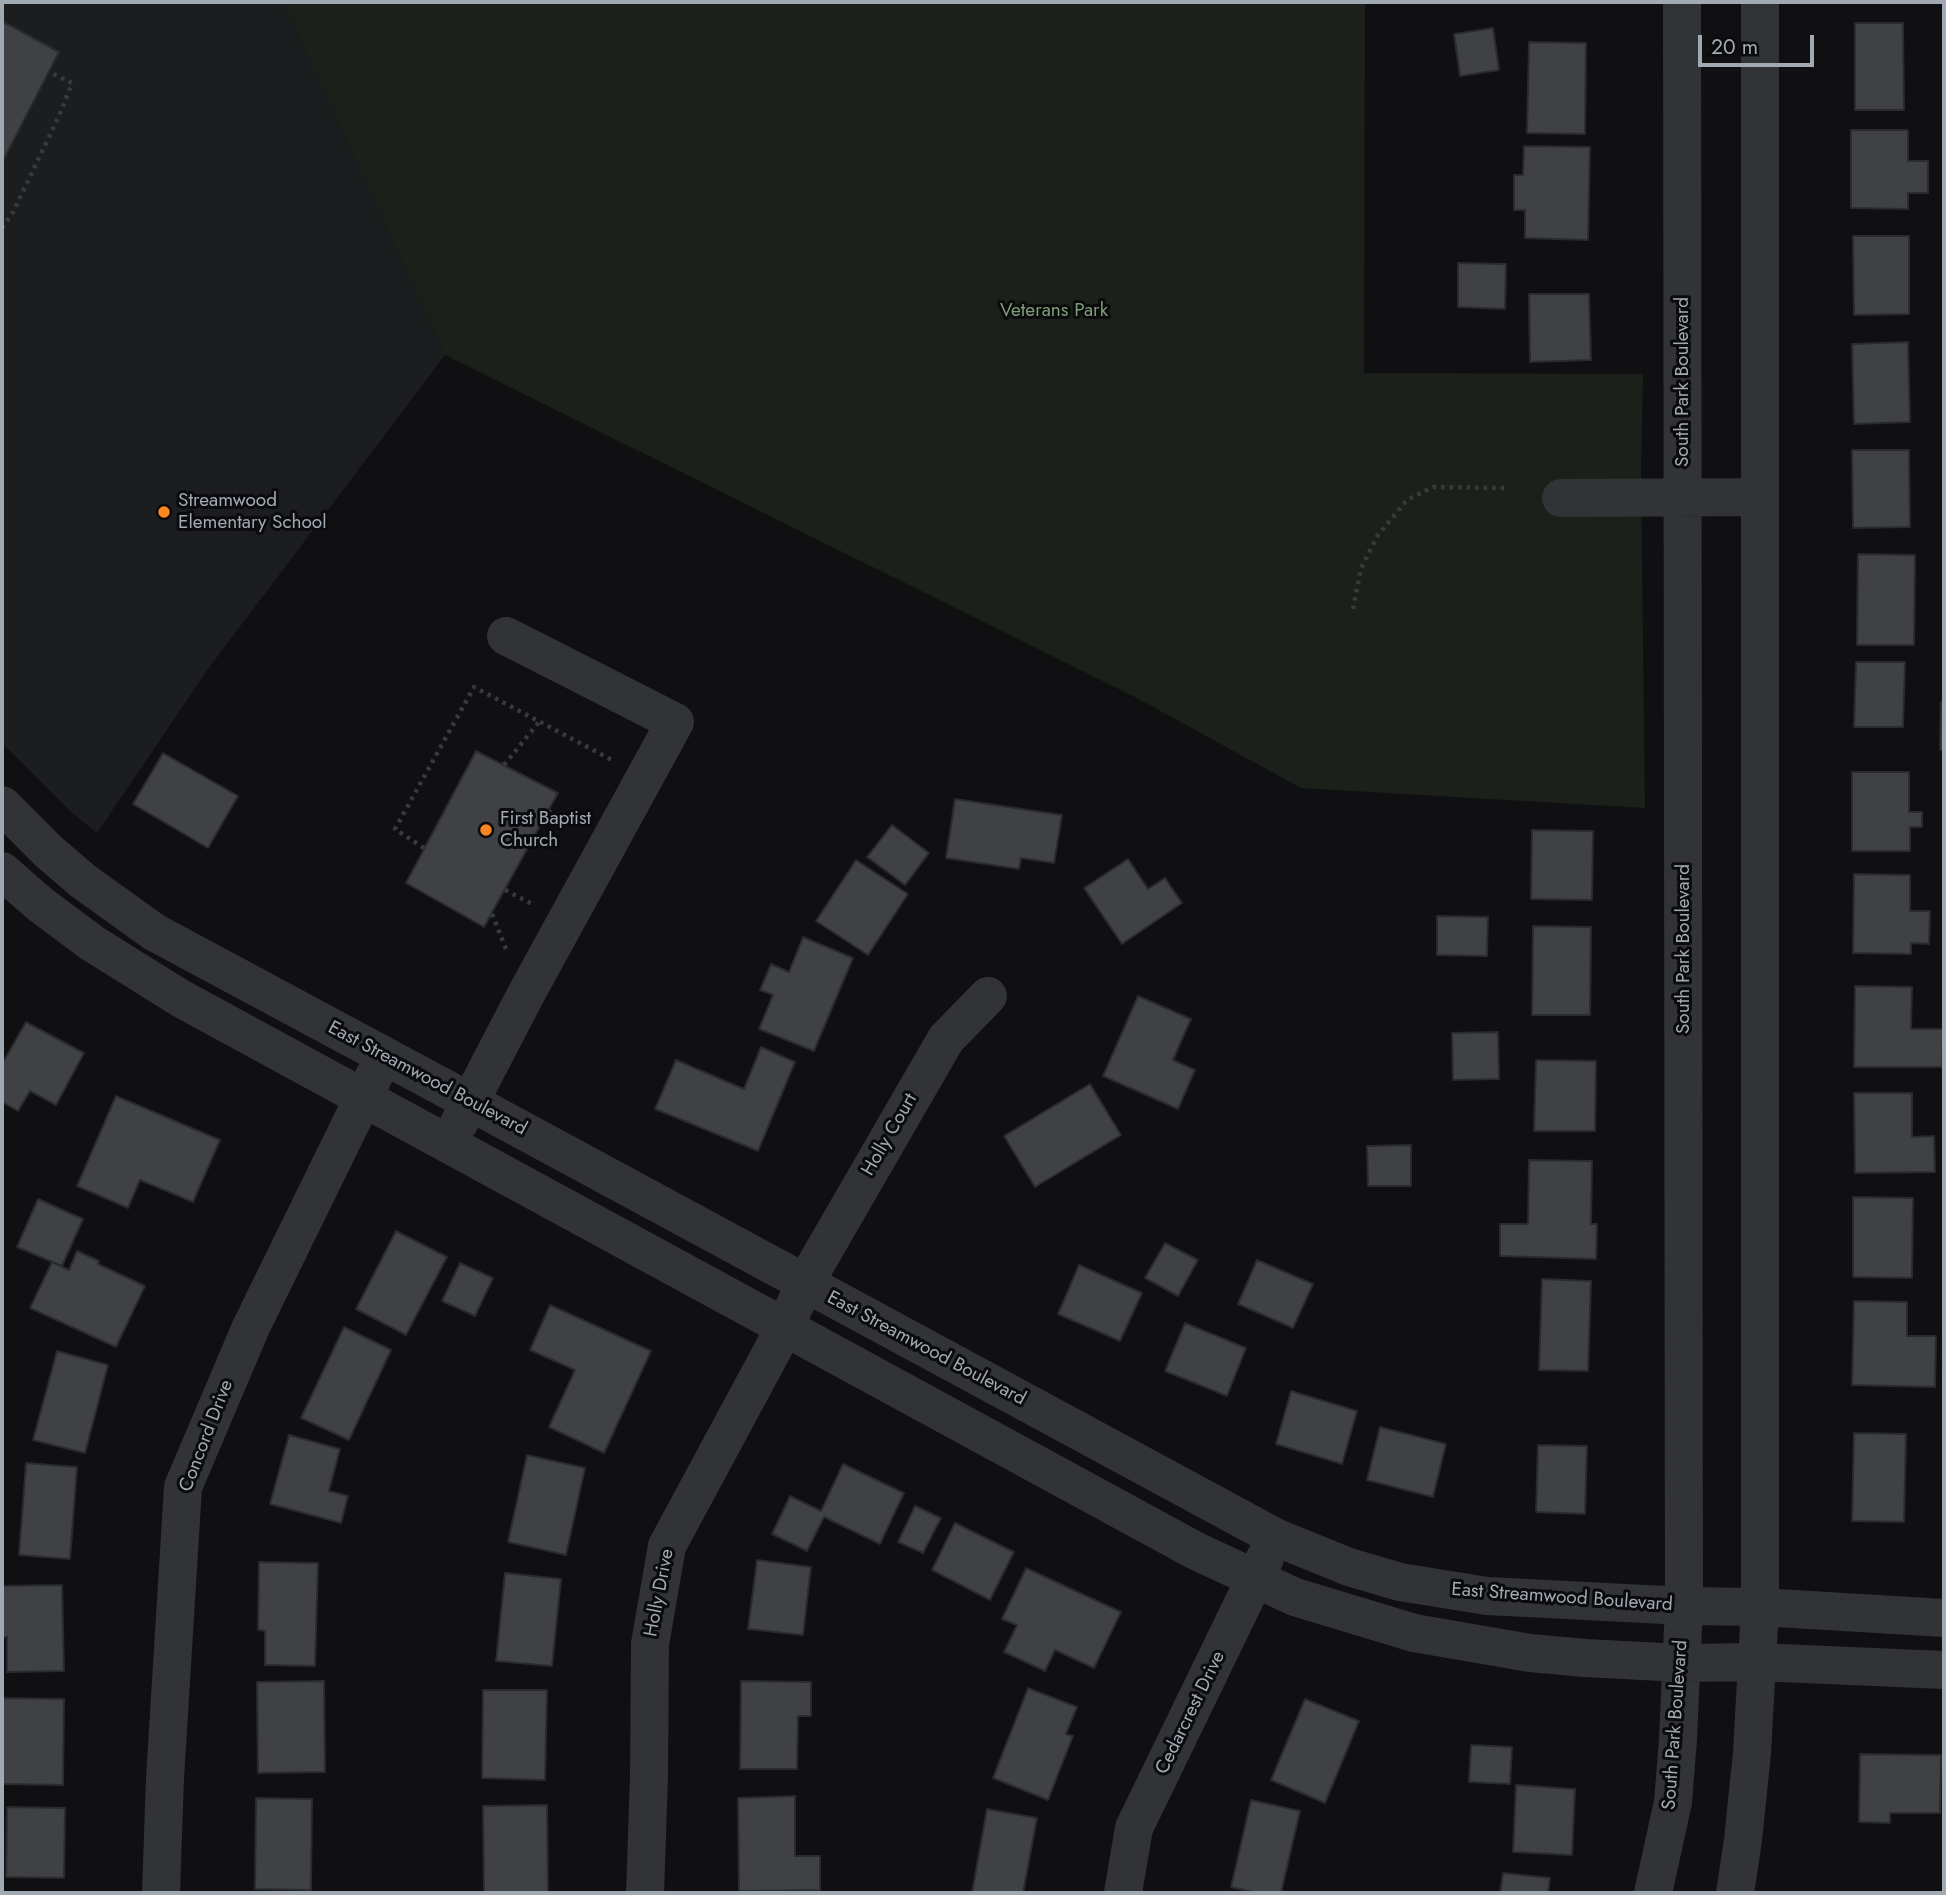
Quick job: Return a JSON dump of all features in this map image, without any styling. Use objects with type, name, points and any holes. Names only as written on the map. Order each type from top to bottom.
[{"type":"street","name":"South Park Boulevard","points":[[1653,1893],[1673,1801],[1684,1606],[1682,2]]},
{"type":"street","points":[[1735,1893],[1744,1840],[1752,1753],[1760,1607],[1760,2]]},
{"type":"street","points":[[1561,498],[1760,497]]},
{"type":"street","points":[[448,1145],[525,996],[675,722],[506,636]]},
{"type":"street","name":"East Streamwood Boulevard","points":[[2,805],[83,881],[154,932],[1275,1537],[1349,1567],[1400,1582],[1487,1596],[1760,1607],[1944,1618]]},
{"type":"street","points":[[2,871],[71,928],[180,998],[1196,1551],[1295,1597],[1414,1633],[1531,1653],[1681,1663],[1757,1662],[1944,1670]]},
{"type":"street","name":"Holly Court","points":[[805,1283],[946,1039],[988,996]]},
{"type":"street","name":"Concord Drive","points":[[161,1893],[165,1778],[183,1487],[251,1326],[384,1055]]},
{"type":"street","name":"Holly Drive","points":[[645,1893],[650,1644],[667,1546],[785,1327],[805,1283]]},
{"type":"street","name":"Cedarcrest Drive","points":[[1123,1893],[1134,1828],[1275,1537]]},
{"type":"path","points":[[2,228],[13,212],[48,140],[72,83],[49,72]]},
{"type":"path","points":[[1353,608],[1361,569],[1378,535],[1407,500],[1433,487],[1504,488]]},
{"type":"path","points":[[424,848],[395,829],[474,687],[619,764]]},
{"type":"path","points":[[504,765],[539,722]]},
{"type":"shaded area","name":"Streamwood Elementary School","points":[[2,2],[283,2],[445,355],[208,669],[97,833],[69,810],[2,743]]},
{"type":"green space","name":"Veterans Park","points":[[283,2],[1365,2],[1364,373],[1643,374],[1641,475],[1645,808],[1301,788],[1135,697],[445,355]]},
{"type":"building","points":[[2,21],[59,52],[2,163]]},
{"type":"building","points":[[1855,23],[1903,23],[1904,110],[1855,110]]},
{"type":"building","points":[[1493,28],[1499,70],[1460,76],[1454,34]]},
{"type":"building","points":[[1529,42],[1586,43],[1585,134],[1527,133]]},
{"type":"building","points":[[1851,130],[1908,130],[1908,161],[1928,161],[1928,193],[1908,193],[1908,209],[1851,208]]},
{"type":"building","points":[[1524,146],[1590,147],[1588,240],[1525,238],[1525,210],[1514,210],[1514,175],[1523,175]]},
{"type":"building","points":[[1853,236],[1909,236],[1909,314],[1854,315]]},
{"type":"building","points":[[1458,263],[1506,264],[1505,309],[1458,307]]},
{"type":"building","points":[[1529,294],[1589,294],[1591,360],[1530,362]]},
{"type":"building","points":[[1908,342],[1910,422],[1854,424],[1852,344]]},
{"type":"building","points":[[1852,450],[1909,450],[1910,527],[1853,528]]},
{"type":"building","points":[[1858,554],[1915,555],[1914,645],[1857,645]]},
{"type":"building","points":[[1856,662],[1905,662],[1903,727],[1854,727]]},
{"type":"building","points":[[1941,702],[1944,702],[1944,750],[1940,750]]},
{"type":"building","name":"First Baptist Church","points":[[476,751],[558,793],[484,927],[406,883]]},
{"type":"building","points":[[163,753],[238,796],[208,848],[133,804]]},
{"type":"building","points":[[1852,772],[1909,772],[1909,812],[1922,812],[1922,827],[1910,827],[1910,851],[1852,851]]},
{"type":"building","points":[[955,799],[1062,815],[1054,863],[1021,858],[1019,869],[946,858]]},
{"type":"building","points":[[892,825],[929,853],[905,885],[867,857]]},
{"type":"building","points":[[1532,830],[1593,831],[1592,900],[1531,899]]},
{"type":"building","points":[[1128,859],[1148,889],[1165,878],[1182,903],[1122,944],[1084,888]]},
{"type":"building","points":[[856,860],[908,894],[868,955],[816,921]]},
{"type":"building","points":[[1854,874],[1910,875],[1910,911],[1930,911],[1929,944],[1911,943],[1911,954],[1853,953]]},
{"type":"building","points":[[1437,916],[1488,917],[1487,956],[1437,955]]},
{"type":"building","points":[[1533,926],[1591,927],[1590,1015],[1532,1015]]},
{"type":"building","points":[[803,937],[853,958],[814,1051],[759,1029],[773,995],[760,990],[771,964],[789,972]]},
{"type":"building","points":[[1855,986],[1912,987],[1911,1029],[1943,1029],[1942,1067],[1854,1067]]},
{"type":"building","points":[[1138,996],[1191,1019],[1173,1060],[1195,1070],[1178,1109],[1103,1076]]},
{"type":"building","points":[[26,1022],[84,1053],[56,1105],[30,1091],[18,1111],[2,1102],[2,1064]]},
{"type":"building","points":[[1498,1032],[1499,1079],[1453,1080],[1452,1033]]},
{"type":"building","points":[[761,1047],[795,1062],[758,1151],[655,1109],[676,1060],[744,1089]]},
{"type":"building","points":[[1536,1060],[1596,1061],[1595,1131],[1534,1131]]},
{"type":"building","points":[[1090,1084],[1121,1135],[1035,1187],[1004,1136]]},
{"type":"building","points":[[1854,1093],[1912,1093],[1912,1137],[1934,1136],[1935,1172],[1855,1173]]},
{"type":"building","points":[[116,1096],[220,1140],[193,1202],[140,1180],[128,1208],[77,1186]]},
{"type":"building","points":[[1411,1145],[1411,1186],[1368,1186],[1367,1146]]},
{"type":"building","points":[[1529,1160],[1592,1161],[1591,1224],[1597,1224],[1596,1259],[1500,1256],[1500,1224],[1528,1224]]},
{"type":"building","points":[[1853,1197],[1913,1198],[1912,1278],[1853,1277]]},
{"type":"building","points":[[38,1199],[83,1219],[62,1266],[17,1247]]},
{"type":"building","points":[[396,1231],[447,1257],[406,1335],[356,1309]]},
{"type":"building","points":[[1165,1243],[1198,1260],[1178,1296],[1145,1278]]},
{"type":"building","points":[[77,1251],[145,1286],[116,1347],[30,1308],[52,1262],[69,1270]]},
{"type":"building","points":[[1257,1260],[1313,1284],[1293,1328],[1238,1304]]},
{"type":"building","points":[[460,1263],[493,1278],[475,1316],[442,1301]]},
{"type":"building","points":[[1079,1265],[1142,1293],[1120,1341],[1058,1314]]},
{"type":"building","points":[[1542,1279],[1591,1281],[1588,1371],[1539,1370]]},
{"type":"building","points":[[1854,1301],[1907,1302],[1907,1336],[1936,1336],[1935,1387],[1852,1385]]},
{"type":"building","points":[[550,1305],[651,1351],[604,1453],[549,1427],[575,1370],[530,1350]]},
{"type":"building","points":[[1185,1323],[1246,1348],[1227,1396],[1165,1371]]},
{"type":"building","points":[[344,1327],[391,1350],[349,1440],[301,1418]]},
{"type":"building","points":[[57,1351],[108,1365],[85,1453],[33,1440]]},
{"type":"building","points":[[1291,1391],[1357,1411],[1342,1464],[1276,1444]]},
{"type":"building","points":[[1380,1427],[1446,1444],[1433,1497],[1367,1480]]},
{"type":"building","points":[[1854,1433],[1906,1434],[1904,1522],[1852,1521]]},
{"type":"building","points":[[289,1435],[340,1449],[329,1491],[348,1496],[341,1523],[270,1504]]},
{"type":"building","points":[[1538,1445],[1587,1446],[1585,1514],[1536,1512]]},
{"type":"building","points":[[527,1455],[585,1468],[566,1555],[508,1542]]},
{"type":"building","points":[[26,1463],[77,1467],[70,1559],[19,1555]]},
{"type":"building","points":[[843,1464],[904,1493],[880,1544],[824,1517],[807,1551],[772,1534],[790,1496],[821,1511]]},
{"type":"building","points":[[915,1506],[941,1518],[923,1553],[898,1542]]},
{"type":"building","points":[[955,1523],[1014,1552],[990,1600],[932,1570]]},
{"type":"building","points":[[757,1560],[811,1567],[803,1635],[748,1629]]},
{"type":"building","points":[[259,1562],[318,1563],[315,1666],[265,1665],[265,1631],[258,1630]]},
{"type":"building","points":[[1026,1568],[1121,1612],[1094,1668],[1055,1650],[1045,1671],[1004,1652],[1017,1625],[1002,1619]]},
{"type":"building","points":[[505,1573],[561,1579],[552,1666],[496,1661]]},
{"type":"building","points":[[62,1585],[64,1671],[7,1672],[7,1637],[2,1637],[2,1586]]},
{"type":"building","points":[[324,1681],[325,1772],[258,1773],[257,1682]]},
{"type":"building","points":[[741,1681],[811,1682],[811,1716],[798,1716],[797,1769],[740,1769]]},
{"type":"building","points":[[1028,1688],[1077,1707],[1066,1734],[1073,1736],[1048,1800],[993,1778]]},
{"type":"building","points":[[483,1690],[547,1690],[545,1780],[482,1778]]},
{"type":"building","points":[[2,1698],[64,1699],[63,1785],[2,1784]]},
{"type":"building","points":[[1305,1699],[1359,1721],[1325,1803],[1271,1780]]},
{"type":"building","points":[[1471,1745],[1512,1747],[1510,1784],[1469,1782]]},
{"type":"building","points":[[1860,1754],[1941,1755],[1940,1813],[1890,1813],[1890,1823],[1859,1822]]},
{"type":"building","points":[[1516,1785],[1575,1789],[1572,1855],[1513,1852]]},
{"type":"building","points":[[795,1796],[795,1856],[820,1856],[820,1890],[739,1891],[738,1798]]},
{"type":"building","points":[[256,1798],[312,1799],[311,1890],[255,1889]]},
{"type":"building","points":[[1251,1800],[1300,1811],[1281,1893],[1257,1893],[1231,1887]]},
{"type":"building","points":[[547,1805],[548,1893],[484,1893],[483,1806]]},
{"type":"building","points":[[7,1807],[65,1808],[64,1878],[6,1877]]},
{"type":"building","points":[[987,1809],[1037,1818],[1023,1893],[972,1893]]},
{"type":"building","points":[[1503,1873],[1550,1878],[1548,1893],[1500,1893]]},
{"type":"place","name":"Streamwood Elementary School","points":[[164,512]]},
{"type":"place","name":"First Baptist Church","points":[[486,830]]}]
